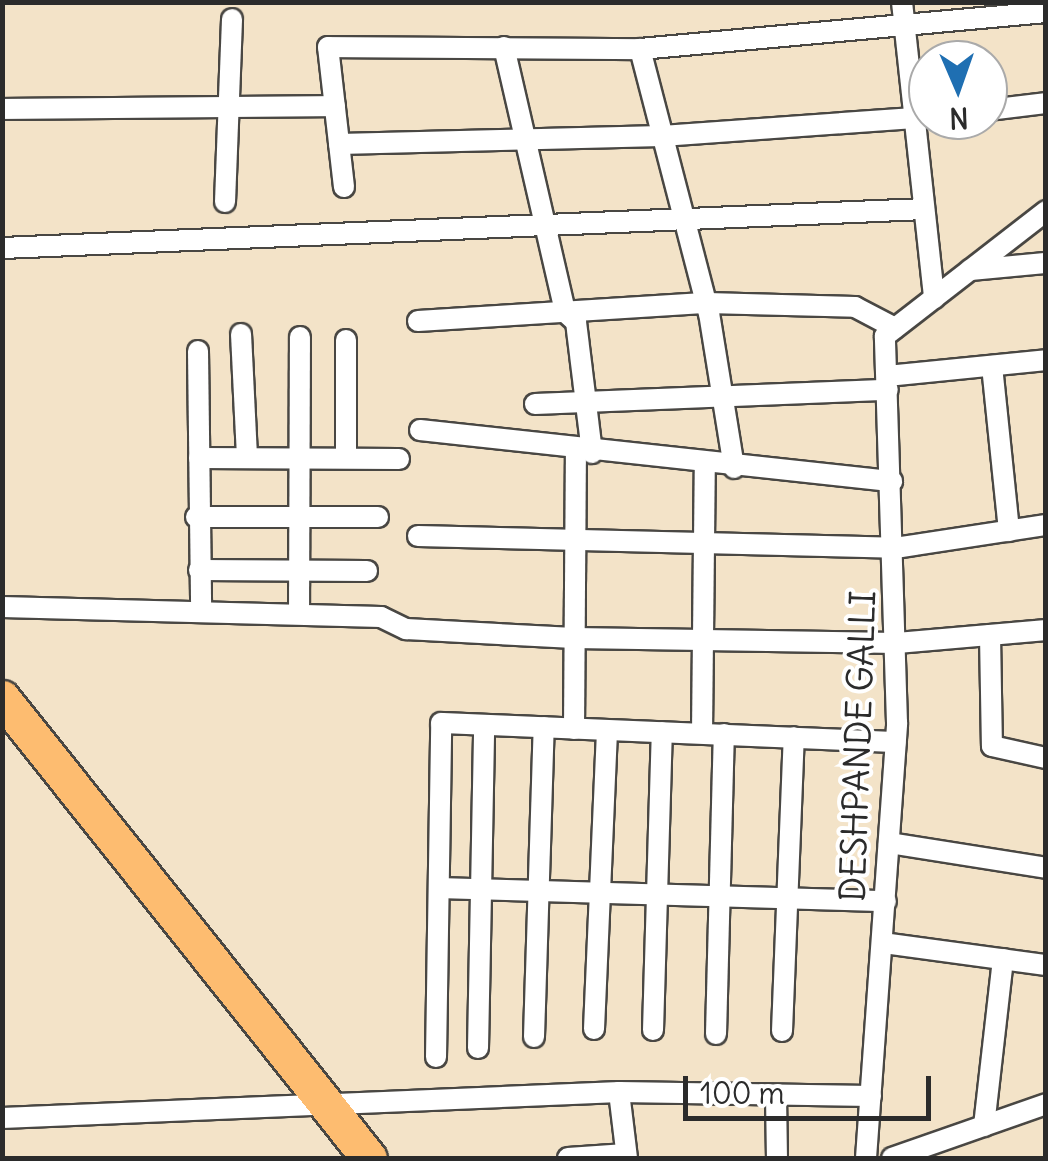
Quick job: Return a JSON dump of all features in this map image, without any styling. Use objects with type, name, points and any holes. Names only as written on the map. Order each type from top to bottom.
[{"type":"highway","points":[[2,698],[369,1158]]},
{"type":"street","points":[[902,2],[908,43]]},
{"type":"street","points":[[344,187],[328,46],[640,48],[1045,13],[1044,2]]},
{"type":"street","points":[[225,202],[232,18]]},
{"type":"street","points":[[504,47],[565,312],[576,322],[586,402],[575,542],[574,729]]},
{"type":"street","points":[[640,48],[690,226],[734,468]]},
{"type":"street","points":[[1008,108],[1046,103]]},
{"type":"street","points":[[2,109],[335,106]]},
{"type":"street","points":[[339,144],[662,136],[908,119]]},
{"type":"street","points":[[922,140],[924,208],[934,298]]},
{"type":"street","points":[[2,248],[547,223],[690,226],[924,208]]},
{"type":"street","points":[[418,320],[707,303],[855,308],[890,332],[1046,211]]},
{"type":"street","points":[[970,270],[1046,263]]},
{"type":"street","name":"DESHPANDE GALLI","points":[[866,1158],[896,742],[897,642],[887,383],[890,332]]},
{"type":"street","points":[[241,334],[246,458]]},
{"type":"street","points":[[299,613],[300,337]]},
{"type":"street","points":[[346,340],[346,458]]},
{"type":"street","points":[[198,351],[196,517],[202,608]]},
{"type":"street","points":[[536,404],[723,396],[887,383],[1046,360]]},
{"type":"street","points":[[992,366],[1009,530]]},
{"type":"street","points":[[420,430],[705,466],[892,481]]},
{"type":"street","points":[[198,458],[399,459]]},
{"type":"street","points":[[702,733],[705,466]]},
{"type":"street","points":[[196,517],[378,518]]},
{"type":"street","points":[[418,536],[894,548],[1046,525]]},
{"type":"street","points":[[198,570],[367,570]]},
{"type":"street","points":[[2,607],[202,608],[299,613],[574,638],[897,642],[1046,630]]},
{"type":"street","points":[[990,635],[992,746],[1046,758]]},
{"type":"street","points":[[436,1057],[441,723],[896,742]]},
{"type":"street","points":[[478,1048],[484,724]]},
{"type":"street","points":[[534,1037],[542,891],[544,728]]},
{"type":"street","points":[[594,1029],[607,730]]},
{"type":"street","points":[[652,1030],[662,732]]},
{"type":"street","points":[[716,1034],[724,734]]},
{"type":"street","points":[[782,1031],[792,898],[794,737]]},
{"type":"street","points":[[889,843],[1046,868]]},
{"type":"street","points":[[440,888],[886,901]]},
{"type":"street","points":[[883,943],[1046,965]]},
{"type":"street","points":[[984,1126],[1004,960]]},
{"type":"street","points":[[568,1158],[626,1156],[619,1092]]},
{"type":"street","points":[[2,1118],[330,1108],[619,1092],[871,1096]]},
{"type":"street","points":[[776,1096],[778,1158]]},
{"type":"street","points":[[892,1158],[1046,1104]]}]
